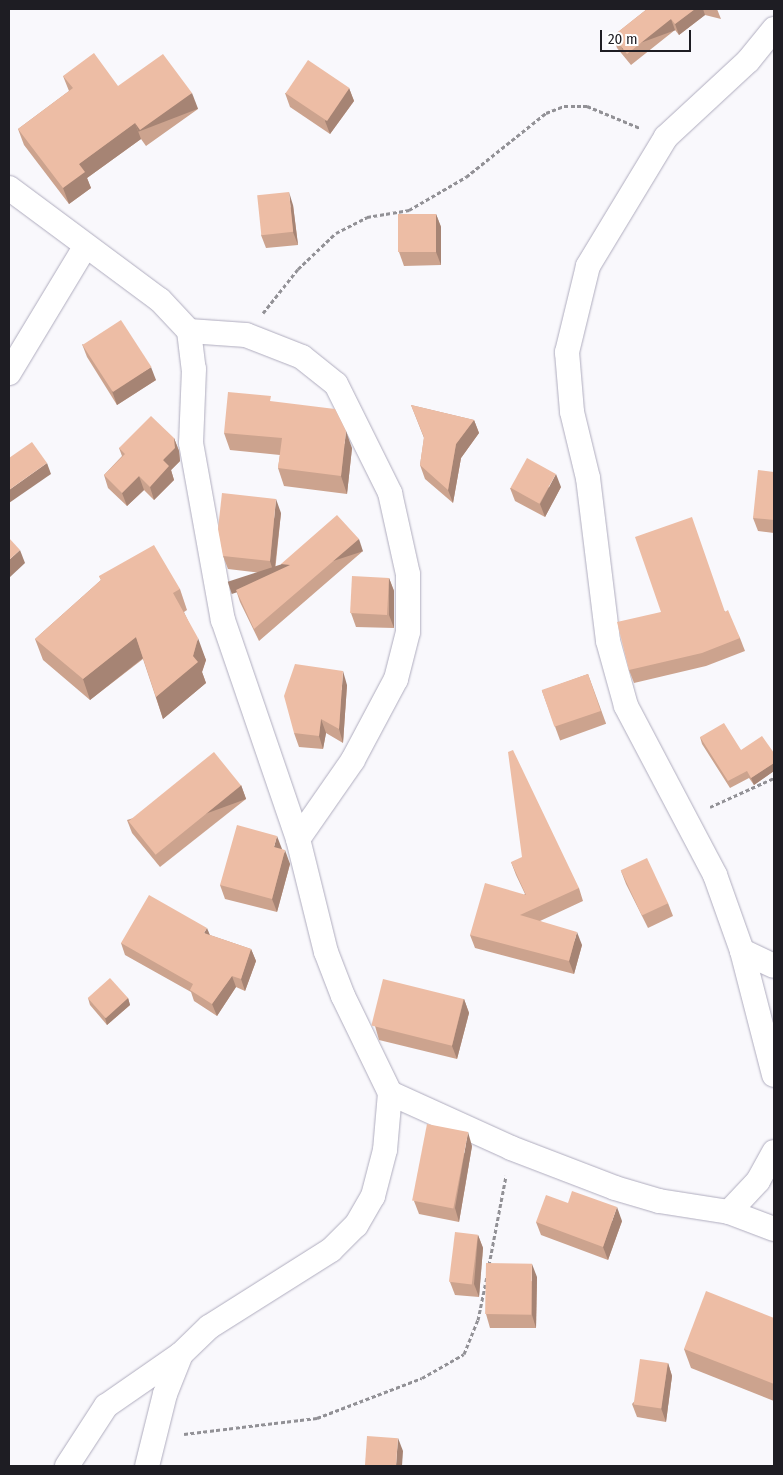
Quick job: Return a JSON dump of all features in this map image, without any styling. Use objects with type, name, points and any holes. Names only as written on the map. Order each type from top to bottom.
[{"type":"street","points":[[774,29],[748,61],[666,138],[588,266],[567,352],[572,412],[588,478],[608,641],[626,706],[715,874],[742,952],[774,1075]]},
{"type":"street","points":[[9,188],[85,248],[160,300],[189,332],[194,369],[191,443],[223,620],[298,839],[330,961],[390,1093],[385,1150],[373,1196],[356,1225],[331,1250],[209,1327],[181,1354],[106,1406],[67,1466]]},
{"type":"street","points":[[9,373],[85,248]]},
{"type":"street","points":[[189,332],[246,335],[302,357],[336,384],[390,493],[408,574],[408,632],[396,679],[353,760],[298,839]]},
{"type":"street","points":[[742,952],[774,966]]},
{"type":"street","points":[[390,1093],[511,1148],[659,1201],[729,1212],[774,1229]]},
{"type":"street","points":[[729,1212],[758,1181],[774,1152]]},
{"type":"street","points":[[147,1466],[181,1354]]},
{"type":"path","points":[[246,335],[298,269],[336,233],[367,217],[409,210],[466,177],[546,113],[587,106],[666,138]]},
{"type":"path","points":[[686,818],[774,778]]},
{"type":"path","points":[[156,1435],[225,1432],[317,1418],[422,1378],[464,1354],[478,1320],[511,1148]]},
{"type":"building","points":[[647,9],[695,9],[675,24],[671,19],[627,54],[613,36]]},
{"type":"building","points":[[94,53],[118,86],[163,54],[192,93],[140,130],[135,123],[79,164],[85,172],[63,188],[18,129],[73,88],[63,76]]},
{"type":"building","points":[[308,60],[349,88],[327,121],[286,93]]},
{"type":"building","points":[[289,192],[293,232],[261,235],[257,195]]},
{"type":"building","points":[[398,214],[436,214],[436,252],[398,252]]},
{"type":"building","points":[[121,320],[151,367],[113,392],[82,345]]},
{"type":"building","points":[[228,392],[271,396],[270,401],[335,409],[346,431],[341,476],[278,468],[282,438],[224,433]]},
{"type":"building","points":[[411,405],[474,420],[456,444],[448,490],[420,465],[424,437]]},
{"type":"building","points":[[151,416],[174,438],[175,448],[163,460],[169,466],[150,487],[139,476],[122,493],[104,475],[125,454],[119,448]]},
{"type":"building","points":[[32,442],[47,463],[9,490],[9,458]]},
{"type":"building","points":[[527,458],[556,474],[539,504],[511,488]]},
{"type":"building","points":[[758,470],[774,472],[774,520],[753,518]]},
{"type":"building","points":[[222,493],[276,499],[270,561],[223,556],[218,529]]},
{"type":"building","points":[[337,515],[359,539],[254,629],[236,590],[290,565],[281,564]]},
{"type":"building","points":[[692,517],[725,612],[728,610],[740,638],[702,653],[629,670],[617,622],[661,612],[635,537]]},
{"type":"building","points":[[9,538],[20,550],[9,560]]},
{"type":"building","points":[[154,545],[180,589],[173,593],[198,638],[193,656],[198,662],[156,697],[136,637],[83,679],[35,639],[101,580],[99,576]]},
{"type":"building","points":[[352,576],[389,578],[387,615],[350,613]]},
{"type":"building","points":[[295,664],[343,671],[339,729],[321,719],[319,736],[294,733],[284,696]]},
{"type":"building","points":[[588,674],[601,711],[554,727],[542,690]]},
{"type":"building","points":[[724,723],[741,750],[762,736],[774,753],[774,763],[751,778],[747,771],[728,781],[700,737]]},
{"type":"building","points":[[513,750],[579,888],[520,915],[577,932],[569,961],[470,935],[485,883],[526,895],[511,862],[522,857],[508,752]]},
{"type":"building","points":[[214,752],[241,785],[156,855],[129,821]]},
{"type":"building","points":[[237,825],[277,836],[274,847],[285,850],[272,899],[220,885]]},
{"type":"building","points":[[647,858],[668,903],[642,916],[621,870]]},
{"type":"building","points":[[149,895],[207,928],[204,933],[251,949],[241,979],[232,976],[212,1004],[190,990],[193,984],[121,943]]},
{"type":"building","points":[[110,978],[128,998],[106,1018],[88,998]]},
{"type":"building","points":[[383,979],[464,999],[452,1046],[371,1026]]},
{"type":"building","points":[[427,1124],[468,1132],[453,1209],[412,1201]]},
{"type":"building","points":[[572,1191],[617,1207],[603,1247],[536,1222],[546,1195],[568,1203]]},
{"type":"building","points":[[455,1232],[478,1235],[472,1284],[449,1282]]},
{"type":"building","points":[[486,1263],[532,1264],[531,1315],[485,1314]]},
{"type":"building","points":[[706,1291],[774,1318],[774,1384],[684,1349]]},
{"type":"building","points":[[640,1359],[668,1363],[661,1408],[634,1405]]},
{"type":"building","points":[[367,1436],[398,1438],[396,1466],[365,1466]]}]
